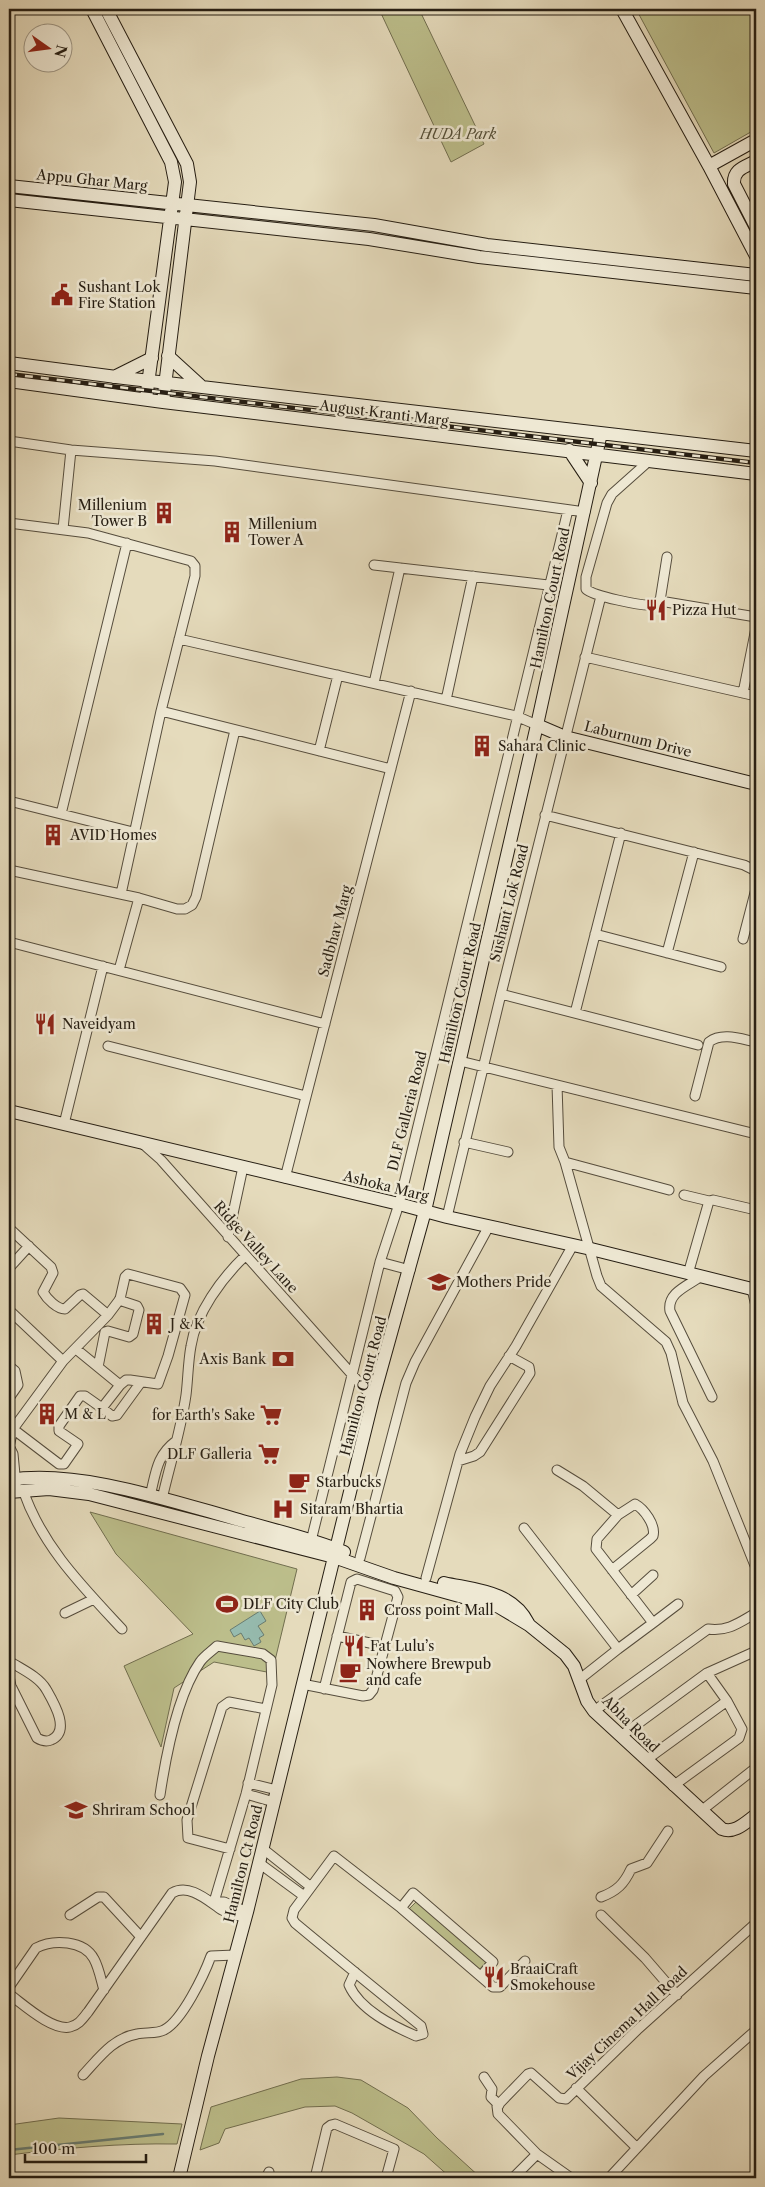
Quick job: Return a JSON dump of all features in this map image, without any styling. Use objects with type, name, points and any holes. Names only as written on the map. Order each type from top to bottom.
[{"type":"street","points":[[92,9],[171,162],[175,182],[146,399]]},
{"type":"street","points":[[106,9],[187,164],[190,182],[162,402]]},
{"type":"street","points":[[622,9],[710,166],[756,256]]},
{"type":"street","points":[[710,166],[756,140]]},
{"type":"street","points":[[756,161],[738,170],[734,176],[734,184],[756,227]]},
{"type":"street","name":"Appu Ghar Marg","points":[[9,186],[374,225],[487,245],[756,275]]},
{"type":"street","name":"Appu Ghar Marg","points":[[9,200],[369,239],[479,257],[756,288]]},
{"type":"street","points":[[168,356],[202,387]]},
{"type":"street","points":[[114,377],[152,358]]},
{"type":"street","name":"August Kranti Marg","points":[[9,363],[114,377],[756,451]]},
{"type":"street","name":"August Kranti Marg","points":[[9,381],[162,402],[597,453],[756,474]]},
{"type":"street","name":"Hamilton Court Road","points":[[336,1553],[373,1398],[425,1211],[537,725],[601,433]]},
{"type":"street","points":[[9,441],[71,450],[215,461],[585,512]]},
{"type":"street","points":[[63,529],[71,450]]},
{"type":"street","points":[[569,450],[591,483]]},
{"type":"street","points":[[649,461],[612,494],[607,503],[596,536],[586,589],[591,593],[601,596],[652,605],[660,601],[756,617]]},
{"type":"street","name":"DLF Galleria Road","points":[[311,1541],[380,1262],[399,1204],[516,716],[568,510]]},
{"type":"street","points":[[9,523],[63,529],[127,543],[191,561],[195,566],[195,576],[161,711],[120,894]]},
{"type":"street","points":[[61,814],[127,543]]},
{"type":"street","points":[[660,601],[667,557]]},
{"type":"street","points":[[374,565],[548,585]]},
{"type":"street","points":[[374,683],[400,568]]},
{"type":"street","points":[[446,700],[473,576]]},
{"type":"street","name":"Sushant Lok Road","points":[[447,1217],[545,815],[601,596]]},
{"type":"street","points":[[743,693],[756,628]]},
{"type":"street","name":"Laburnum Drive","points":[[179,639],[516,716],[565,737],[756,784]]},
{"type":"street","points":[[585,657],[756,696]]},
{"type":"street","points":[[319,751],[338,675]]},
{"type":"street","name":"Sadbhav Marg","points":[[286,1178],[411,692]]},
{"type":"street","points":[[161,711],[391,770]]},
{"type":"street","points":[[9,870],[139,898],[177,909],[185,909],[192,905],[196,897],[235,730]]},
{"type":"street","points":[[9,801],[133,832]]},
{"type":"street","points":[[545,815],[744,865],[756,871]]},
{"type":"street","points":[[575,1013],[621,833]]},
{"type":"street","points":[[667,953],[694,852]]},
{"type":"street","points":[[744,939],[756,889]]},
{"type":"street","points":[[119,970],[139,898]]},
{"type":"street","points":[[595,934],[721,967]]},
{"type":"street","points":[[9,942],[325,1024]]},
{"type":"street","points":[[64,1124],[103,966]]},
{"type":"street","points":[[501,994],[698,1045]]},
{"type":"street","points":[[695,1096],[709,1042],[715,1038],[725,1036],[756,1042]]},
{"type":"street","points":[[108,1046],[306,1096]]},
{"type":"street","points":[[460,1061],[756,1134]]},
{"type":"street","points":[[557,1085],[559,1147],[591,1248],[597,1276],[602,1286],[666,1342],[671,1353],[683,1403],[713,1461],[756,1565]]},
{"type":"street","name":"Ashoka Marg","points":[[9,1111],[447,1217],[591,1248],[754,1290]]},
{"type":"street","name":"Ridge Valley Lane","points":[[137,1141],[150,1149],[161,1160],[228,1238],[373,1398]]},
{"type":"street","points":[[464,1142],[508,1152]]},
{"type":"street","points":[[564,1162],[669,1190]]},
{"type":"street","points":[[228,1238],[244,1167]]},
{"type":"street","points":[[684,1195],[756,1210]]},
{"type":"street","points":[[709,1201],[694,1275],[671,1297],[668,1304],[712,1397]]},
{"type":"street","points":[[360,1558],[406,1383],[415,1362],[489,1226]]},
{"type":"street","points":[[9,1228],[51,1267],[53,1273],[43,1292],[60,1309],[65,1309],[83,1294],[108,1315]]},
{"type":"street","points":[[426,1578],[458,1461],[475,1417],[573,1245]]},
{"type":"street","points":[[9,1268],[29,1246]]},
{"type":"street","points":[[156,1498],[160,1459],[163,1453],[176,1441],[186,1395],[191,1344],[197,1326],[219,1284],[246,1256]]},
{"type":"street","points":[[380,1262],[410,1270]]},
{"type":"street","points":[[102,1408],[126,1380],[154,1385],[158,1384],[161,1380],[184,1295],[180,1288],[128,1274],[125,1277],[119,1300],[108,1315],[63,1362],[13,1429],[9,1447],[13,1454],[13,1485],[52,1549],[122,1629]]},
{"type":"street","points":[[754,1290],[756,1306]]},
{"type":"street","points":[[98,1367],[105,1332],[108,1330],[129,1337],[133,1334],[139,1310],[137,1306],[119,1300]]},
{"type":"street","points":[[9,1310],[63,1362]]},
{"type":"street","points":[[76,1349],[120,1385]]},
{"type":"street","points":[[458,1461],[480,1452],[530,1373],[530,1367],[509,1356]]},
{"type":"street","points":[[9,1366],[15,1371],[18,1385],[9,1398]]},
{"type":"street","points":[[13,1429],[62,1465],[78,1444],[59,1432],[59,1426],[82,1395],[112,1416],[117,1415],[141,1382]]},
{"type":"street","points":[[557,1470],[589,1490],[618,1515]]},
{"type":"street","points":[[13,1485],[45,1478],[80,1480],[156,1498],[311,1541],[336,1553]]},
{"type":"street","points":[[13,1485],[89,1494],[336,1553]]},
{"type":"street","points":[[612,1570],[650,1539],[654,1532],[654,1527],[639,1506],[635,1504],[618,1515],[596,1544],[596,1549],[612,1570],[631,1594],[653,1623]]},
{"type":"street","points":[[524,1528],[618,1650]]},
{"type":"street","name":"Abha Road","points":[[336,1553],[505,1598],[523,1614],[529,1625]]},
{"type":"street","name":"Abha Road","points":[[336,1553],[392,1584],[499,1607],[529,1625],[565,1654],[574,1666],[587,1701],[594,1711],[701,1812],[728,1832],[733,1831],[756,1815]]},
{"type":"street","name":"Hamilton Ct Road","points":[[179,2178],[336,1553]]},
{"type":"street","points":[[631,1594],[653,1575]]},
{"type":"street","points":[[302,1684],[324,1689],[363,1696],[369,1695],[373,1690],[398,1597],[392,1584],[353,1579],[324,1689]]},
{"type":"street","points":[[65,1613],[94,1599]]},
{"type":"street","points":[[580,1679],[678,1604]]},
{"type":"street","points":[[594,1711],[708,1629],[722,1630],[731,1627],[756,1613]]},
{"type":"street","points":[[337,1636],[384,1646]]},
{"type":"street","points":[[160,1795],[165,1762],[186,1688],[201,1660],[217,1646],[263,1654],[271,1660],[272,1685],[246,1794],[214,1902]]},
{"type":"street","points":[[621,1736],[707,1673],[756,1651]]},
{"type":"street","points":[[9,1661],[38,1680],[45,1689],[62,1724],[58,1736],[49,1741],[42,1741],[37,1738],[11,1686],[9,1676]]},
{"type":"street","points":[[673,1786],[739,1738],[742,1729],[727,1701],[707,1673]]},
{"type":"street","points":[[646,1760],[727,1701]]},
{"type":"street","points":[[230,1849],[188,1838],[187,1820],[222,1707],[229,1702],[266,1709]]},
{"type":"street","points":[[701,1812],[753,1770]]},
{"type":"street","points":[[248,1784],[275,1796]]},
{"type":"street","points":[[246,1794],[275,1796]]},
{"type":"street","points":[[601,1897],[614,1892],[625,1882],[631,1869],[647,1863],[668,1831]]},
{"type":"street","points":[[262,1848],[312,1887]]},
{"type":"street","points":[[355,1972],[349,1985],[352,1993],[360,2001],[372,2011],[408,2032],[416,2036],[423,2034],[421,2026],[355,1972],[295,1923],[292,1918],[294,1910],[334,1856],[401,1908],[493,1987],[500,1987],[525,1961]]},
{"type":"street","points":[[259,1862],[304,1896]]},
{"type":"street","points":[[9,1994],[50,2023],[59,2027],[70,2027],[80,2022],[172,1893],[178,1890],[187,1890],[214,1902],[222,1910],[246,1915]]},
{"type":"street","points":[[401,1908],[413,1893],[493,1962],[481,1976]]},
{"type":"street","points":[[70,1915],[98,1897],[104,1897],[141,1937]]},
{"type":"street","points":[[601,1915],[644,1958],[677,1995]]},
{"type":"street","name":"Vijay Cinema Hall Road","points":[[498,2107],[528,2074],[535,2075],[562,2099],[566,2098],[756,1923]]},
{"type":"street","points":[[9,1987],[36,1948],[43,1944],[61,1942],[78,1946],[93,1957],[104,1990]]},
{"type":"street","points":[[83,2075],[116,2041],[135,2034],[164,2030],[179,2015],[200,1983],[211,1956],[235,1954]]},
{"type":"street","points":[[608,2178],[704,2076],[756,2030]]},
{"type":"street","points":[[484,2077],[492,2089],[491,2097],[537,2154],[571,2178]]},
{"type":"street","points":[[576,2088],[636,2147]]},
{"type":"street","points":[[315,2178],[328,2128],[330,2125],[335,2124],[394,2149],[386,2178]]},
{"type":"street","points":[[512,2178],[537,2154]]},
{"type":"street","points":[[749,2178],[756,2175]]},
{"type":"green space","name":"HUDA Park","points":[[379,9],[419,9],[484,144],[451,162]]},
{"type":"green space","points":[[636,9],[756,9],[756,129],[714,153]]},
{"type":"green space","name":"DLF City Club","points":[[90,1512],[297,1569],[272,1673],[214,1662],[174,1688],[161,1747],[124,1666],[193,1634],[116,1554]]},
{"type":"green space","points":[[417,1901],[487,1961],[479,1970],[408,1910]]},
{"type":"green space","points":[[337,2077],[361,2080],[408,2108],[437,2138],[481,2178],[451,2178],[424,2154],[352,2113],[335,2106],[305,2107],[225,2129],[219,2143],[200,2150],[211,2107],[301,2079]]},
{"type":"green space","points":[[59,2118],[182,2124],[177,2144],[135,2144],[9,2155],[9,2125]]},
{"type":"water","points":[[260,1611],[266,1621],[258,1626],[264,1635],[259,1638],[261,1642],[254,1646],[249,1638],[245,1640],[241,1633],[234,1637],[230,1630]]},
{"type":"waterway","points":[[9,2150],[163,2134]]},
{"type":"railway","points":[[9,374],[756,463]]},
{"type":"place","name":"Sushant Lok Fire Station","points":[[62,295]]},
{"type":"place","name":"Millenium Tower B","points":[[164,513]]},
{"type":"place","name":"Millenium Tower A","points":[[232,532]]},
{"type":"place","name":"Pizza Hut","points":[[656,610]]},
{"type":"place","name":"Sahara Clinic","points":[[482,746]]},
{"type":"place","name":"AVID Homes","points":[[53,835]]},
{"type":"place","name":"Naveidyam","points":[[45,1024]]},
{"type":"place","name":"Mothers Pride","points":[[439,1282]]},
{"type":"place","name":"J & K","points":[[154,1324]]},
{"type":"place","name":"Axis Bank","points":[[283,1359]]},
{"type":"place","name":"M & L","points":[[47,1414]]},
{"type":"place","name":"for Earth's Sake","points":[[271,1415]]},
{"type":"place","name":"DLF Galleria","points":[[269,1454]]},
{"type":"place","name":"Starbucks","points":[[299,1482]]},
{"type":"place","name":"Sitaram Bhartia","points":[[283,1509]]},
{"type":"place","name":"DLF City Club","points":[[227,1604]]},
{"type":"place","name":"Cross point Mall","points":[[367,1610]]},
{"type":"place","name":"Fat Lulu’s","points":[[354,1646]]},
{"type":"place","name":"Nowhere Brewpub and cafe","points":[[350,1672]]},
{"type":"place","name":"Shriram School","points":[[76,1810]]},
{"type":"place","name":"BraaiCraft Smokehouse","points":[[494,1977]]}]
